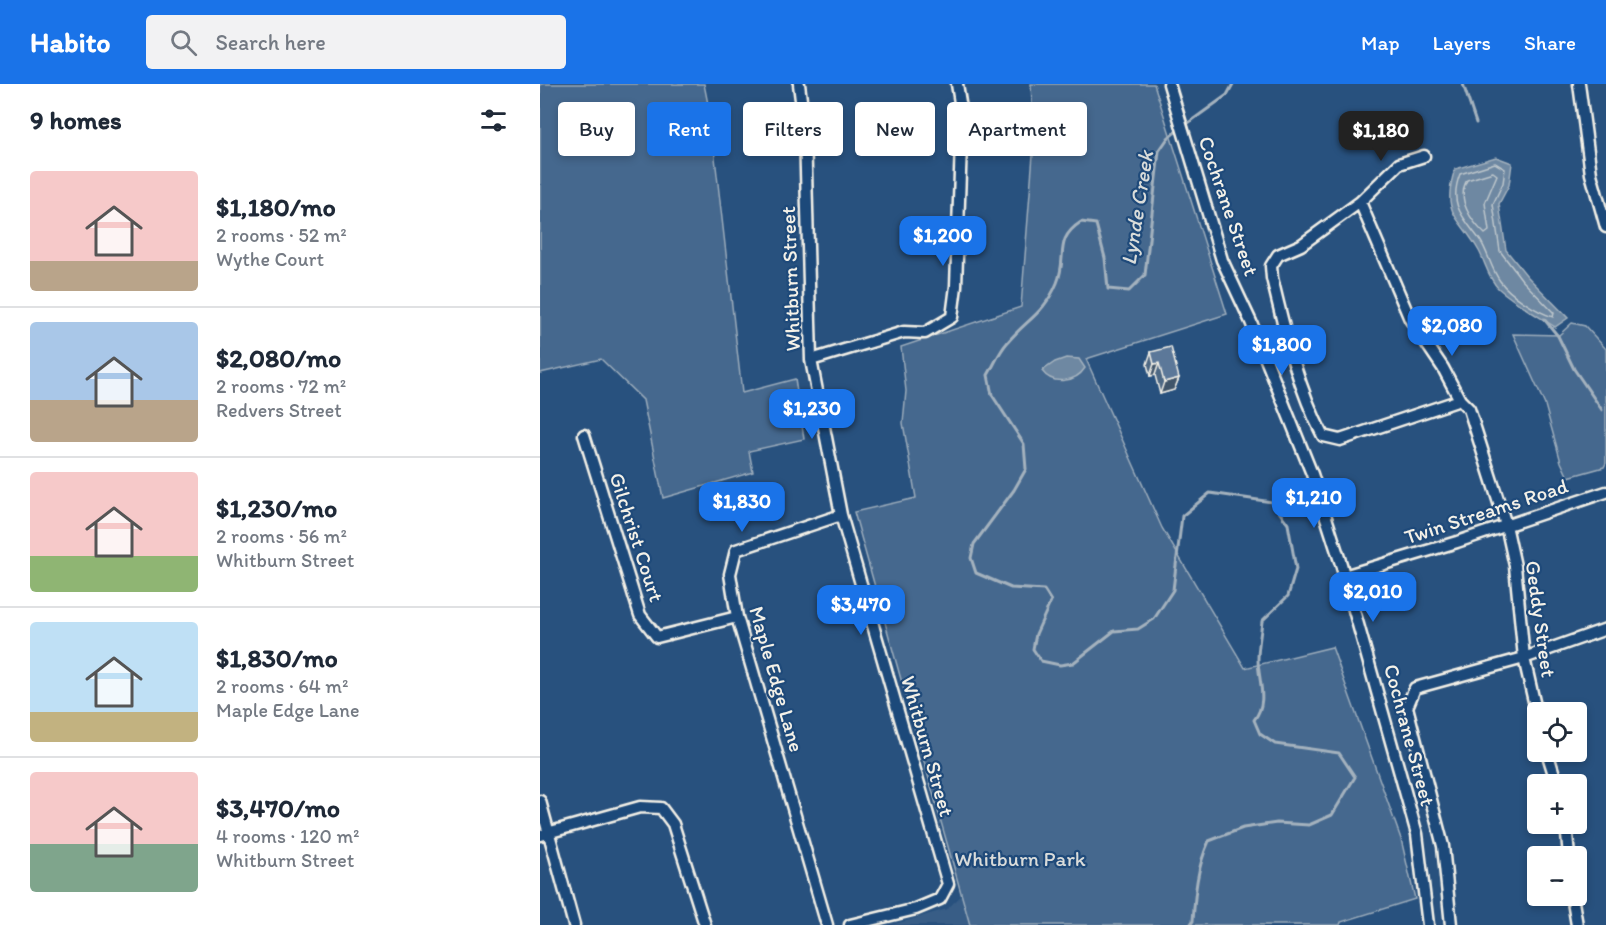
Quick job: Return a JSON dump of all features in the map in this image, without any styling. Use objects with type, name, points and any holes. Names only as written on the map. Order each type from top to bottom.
[{"type":"street","name":"Whitburn Street","points":[[799,84],[805,132],[811,360],[841,515],[948,884],[940,899],[916,909],[850,925]]},
{"type":"street","points":[[811,360],[904,332],[925,333],[952,317],[956,286],[962,115],[957,84]]},
{"type":"street","name":"Cochrane Street","points":[[1169,84],[1222,260],[1248,316],[1312,474],[1344,576],[1414,823],[1428,925]]},
{"type":"street","points":[[1579,84],[1591,174],[1606,227]]},
{"type":"street","points":[[1424,156],[1400,164],[1360,202],[1301,245],[1278,255],[1271,266],[1282,322],[1311,414],[1323,436],[1340,440],[1460,400]]},
{"type":"street","name":"Geddy Street","points":[[1360,202],[1410,320],[1460,400],[1469,409],[1506,525],[1515,566],[1524,658],[1534,702]]},
{"type":"street","name":"Gilchrist Court","points":[[584,435],[640,615],[657,636],[737,617]]},
{"type":"street","name":"Twin Streams Road","points":[[1344,576],[1457,542],[1606,492]]},
{"type":"street","name":"Maple Edge Lane","points":[[826,925],[737,617],[730,574],[736,550],[841,515]]},
{"type":"street","points":[[1451,925],[1437,819],[1407,707],[1414,688],[1524,658],[1606,629]]},
{"type":"street","points":[[540,801],[544,833],[574,925]]},
{"type":"street","points":[[544,833],[640,807],[661,808],[673,824],[705,925]]},
{"type":"street","points":[[1574,906],[1577,925]]},
{"type":"shaded area","points":[[963,894],[970,925],[892,925],[947,909]]},
{"type":"green space","points":[[540,84],[704,84],[708,102],[647,102],[647,156],[715,156],[742,393],[795,379],[804,439],[749,451],[753,472],[663,498],[643,400],[601,359],[540,373]]},
{"type":"green space","name":"Whitburn Park","points":[[1031,84],[1154,84],[1227,314],[1086,359],[1162,528],[1245,668],[1332,647],[1401,839],[1415,899],[1341,922],[1340,925],[970,925],[854,512],[916,498],[903,423],[906,391],[901,347],[1021,307],[1033,156],[1087,156],[1087,102],[1032,102]]},
{"type":"green space","points":[[1572,323],[1585,326],[1606,349],[1606,463],[1604,467],[1568,477],[1561,462],[1545,405],[1513,334],[1559,335]]},
{"type":"water","points":[[1496,157],[1512,163],[1509,185],[1499,204],[1506,250],[1527,276],[1568,318],[1555,327],[1518,304],[1498,288],[1479,251],[1451,206],[1451,185],[1455,169]]},
{"type":"water","points":[[1066,358],[1079,359],[1085,368],[1076,376],[1064,380],[1052,379],[1042,371],[1055,362]]},
{"type":"building","points":[[1171,347],[1179,378],[1164,382],[1159,363],[1154,364],[1151,352]]},
{"type":"waterway","name":"Lynde Creek","points":[[1184,126],[1227,95],[1233,84]]},
{"type":"waterway","points":[[1463,84],[1476,123]]},
{"type":"waterway","name":"Lynde Creek","points":[[1179,129],[1168,138],[1159,151],[1145,275],[1129,291],[1108,289],[1105,258],[1096,224],[1081,222],[1072,229],[1064,242],[1060,274],[1052,294],[1040,310],[1004,347],[988,375],[992,395],[1024,444],[1026,469],[1014,490],[974,544],[971,558],[976,573],[1011,588],[1044,590],[1051,601],[1036,634],[1033,649],[1041,661],[1060,665],[1073,663],[1114,631],[1138,629],[1154,619],[1173,590],[1182,516],[1210,493],[1272,502],[1288,524],[1296,569],[1288,596],[1262,621],[1258,649],[1262,698],[1254,720],[1260,734],[1275,744],[1339,753],[1355,777],[1332,815],[1309,825],[1277,823],[1243,828],[1209,841],[1199,870],[1193,921],[1190,925]]},
{"type":"waterway","points":[[1544,319],[1558,336],[1574,369],[1602,410]]}]
